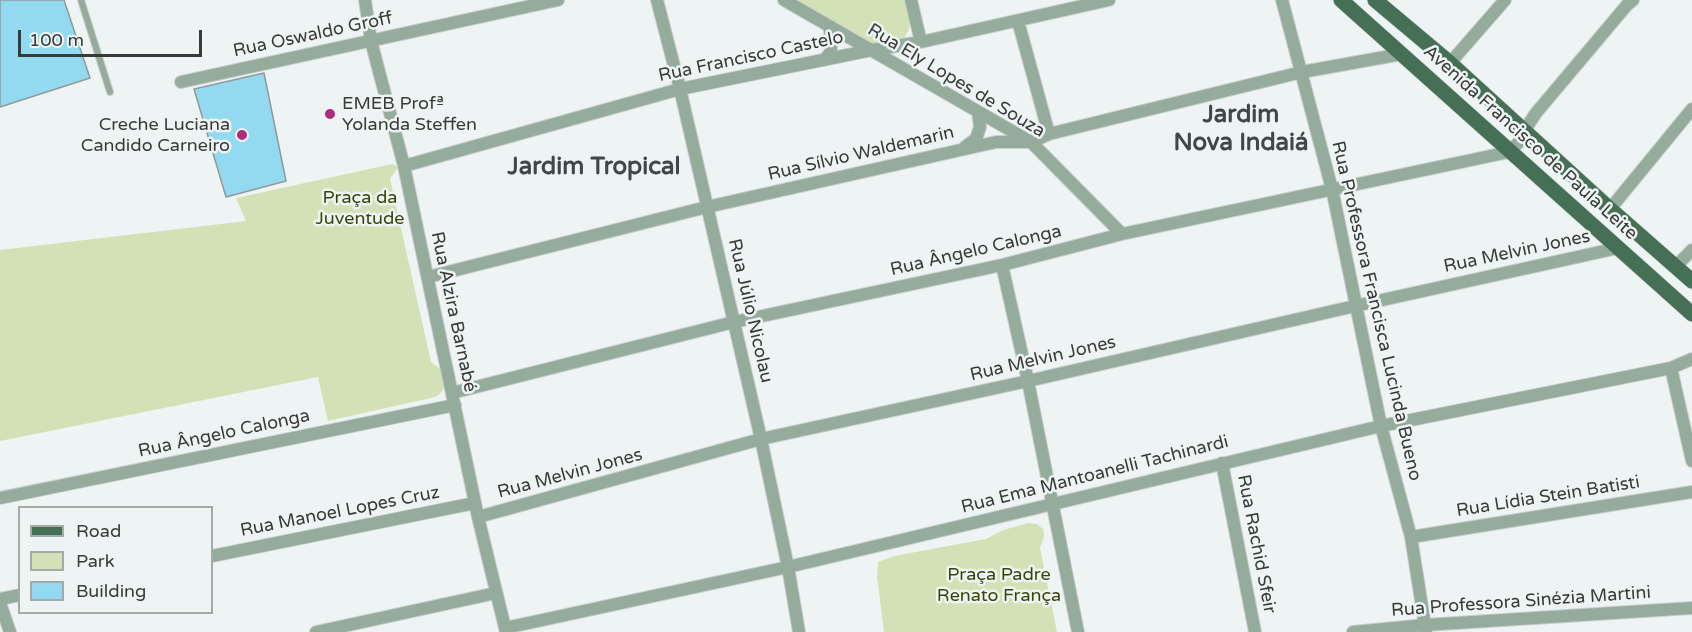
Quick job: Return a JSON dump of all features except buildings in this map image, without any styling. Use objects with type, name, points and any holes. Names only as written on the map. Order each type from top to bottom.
[{"type":"main road","name":"Avenida Francisco de Paula Leite","points":[[1341,0],[1692,314]]},
{"type":"main road","name":"Avenida Francisco de Paula Leite","points":[[1375,0],[1450,63],[1692,281]]},
{"type":"street","name":"Rua Alzira Barnabé","points":[[365,0],[371,41],[404,166],[478,518],[506,630]]},
{"type":"street","name":"Rua Oswaldo Groff","points":[[181,82],[558,0]]},
{"type":"street","name":"Rua Júlio Nicolau","points":[[657,0],[680,89],[761,440],[788,567],[799,632]]},
{"type":"street","name":"Rua Ely Lopes de Souza","points":[[784,0],[1031,142],[1122,234]]},
{"type":"street","points":[[911,0],[921,42]]},
{"type":"street","name":"Rua Francisco Castelo","points":[[404,166],[680,89],[921,42],[1109,0]]},
{"type":"street","name":"Rua Professora Francisca Lucinda Bueno","points":[[1281,0],[1332,189],[1381,426],[1411,537],[1426,629]]},
{"type":"street","points":[[1450,63],[1505,0]]},
{"type":"street","points":[[1509,152],[1519,142],[1536,113],[1633,0]]},
{"type":"street","points":[[1018,21],[1049,134]]},
{"type":"street","points":[[824,60],[831,52],[830,28]]},
{"type":"street","name":"Rua Sílvio Waldemarin","points":[[428,277],[707,207],[996,142],[1031,142],[1049,134],[1302,72],[1402,54]]},
{"type":"street","points":[[1610,209],[1692,109]]},
{"type":"street","points":[[962,149],[976,139],[980,127],[978,112]]},
{"type":"street","name":"Rua Ângelo Calonga","points":[[0,498],[453,399],[734,322],[1002,265],[1122,234],[1509,152]]},
{"type":"street","name":"Rua Melvin Jones","points":[[478,518],[761,440],[1618,248]]},
{"type":"street","points":[[1676,266],[1692,250]]},
{"type":"street","points":[[1002,265],[1028,381],[1078,632]]},
{"type":"street","name":"Rua Ema Mantoanelli Tachinardi","points":[[506,630],[788,567],[1381,426],[1671,368],[1692,359]]},
{"type":"street","points":[[1671,368],[1692,461]]},
{"type":"street","name":"Rua Rachid Sfeir","points":[[1222,463],[1255,632]]},
{"type":"street","name":"Rua Lídia Stein Batisti","points":[[1411,537],[1692,492]]},
{"type":"street","name":"Rua Manoel Lopes Cruz","points":[[213,556],[476,503]]},
{"type":"street","points":[[316,632],[496,593]]},
{"type":"street","points":[[10,632],[0,601],[18,596]]},
{"type":"street","name":"Rua Professora Sinézia Martini","points":[[1353,632],[1426,629],[1692,608]]},
{"type":"lane","points":[[81,0],[110,92]]},
{"type":"green space","points":[[797,0],[904,0],[910,22],[909,29],[904,39],[872,46]]},
{"type":"green space","name":"Praça da Juventude","points":[[392,164],[398,167],[390,179],[431,362],[443,371],[445,383],[439,395],[328,421],[318,377],[0,441],[0,250],[246,221],[236,198]]},
{"type":"green space","name":"Praça Padre Renato França","points":[[1029,523],[1037,524],[1043,529],[1044,537],[1040,548],[1057,632],[884,632],[877,577],[878,562],[894,556],[986,539],[1003,530]]},
{"type":"place","name":"EMEB Profª Yolanda Steffen","points":[[330,114]]},
{"type":"place","name":"Creche Luciana Candido Carneiro","points":[[242,135]]},
{"type":"district","name":"Jardim Nova Indaiá","points":[[1241,130]]},
{"type":"district","name":"Jardim Tropical","points":[[594,168]]}]
